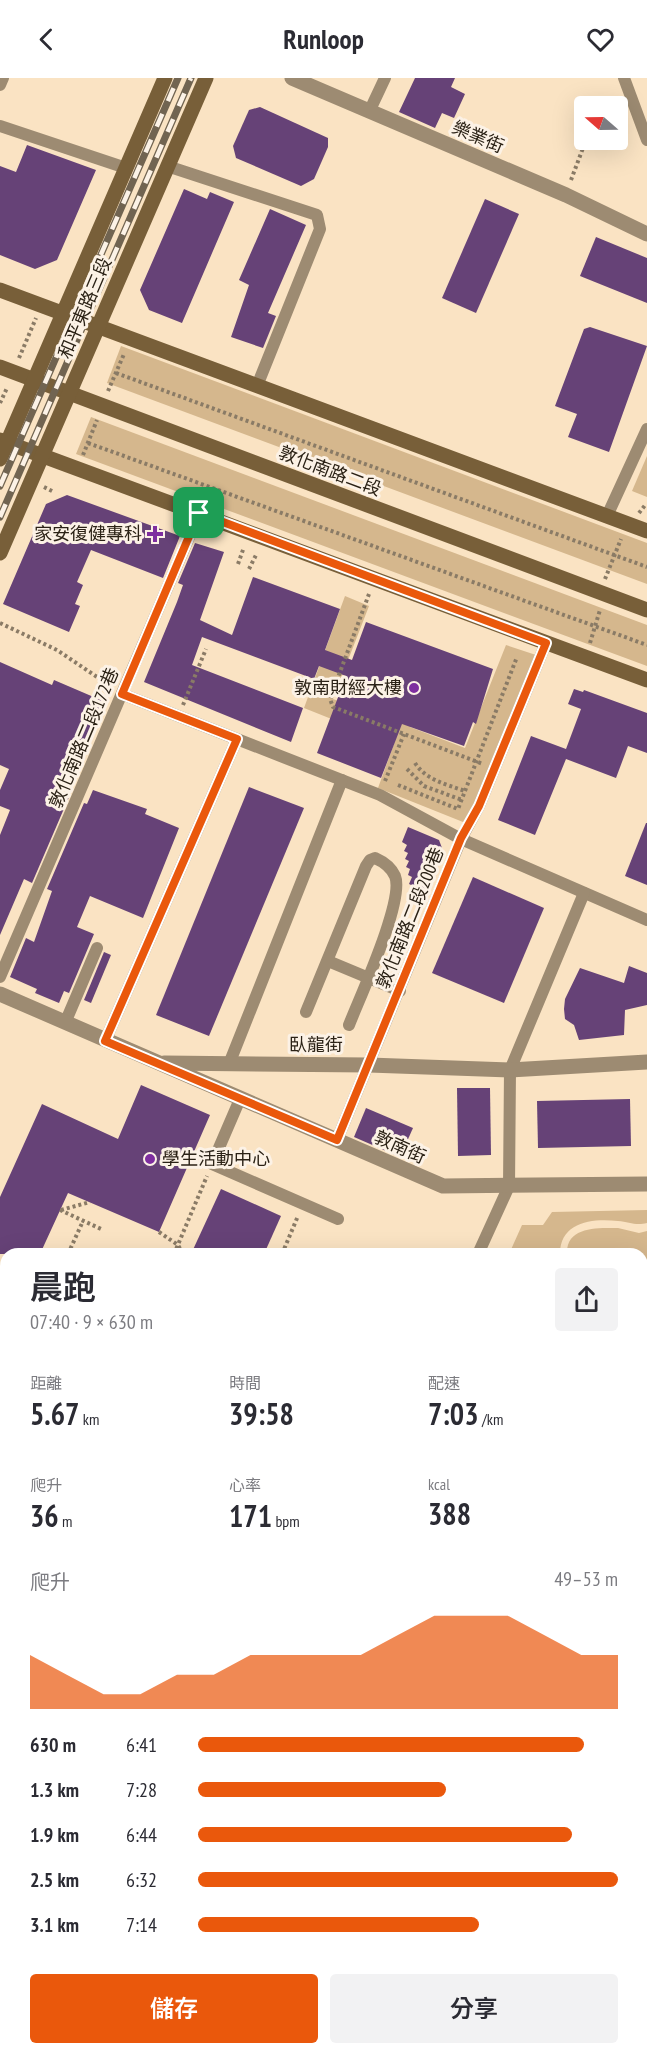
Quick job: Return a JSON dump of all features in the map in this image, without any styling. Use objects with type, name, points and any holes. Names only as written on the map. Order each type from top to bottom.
[{"type":"main road","name":"和平東路三段","points":[[0,459],[4,442],[34,381],[165,78]]},
{"type":"main road","name":"和平東路三段","points":[[0,553],[206,78]]},
{"type":"main road","points":[[0,290],[647,531]]},
{"type":"main road","name":"敦化南路二段","points":[[0,368],[647,610]]},
{"type":"main road","points":[[4,442],[647,680]]},
{"type":"street","name":"樂業街","points":[[292,78],[566,195],[647,234]]},
{"type":"street","name":"臥龍街","points":[[0,994],[154,1063],[369,1065],[510,1070],[647,1062]]},
{"type":"street","name":"敦南街","points":[[154,1063],[443,1186],[647,1184]]},
{"type":"lane","points":[[0,85],[3,78]]},
{"type":"lane","points":[[369,112],[385,78]]},
{"type":"lane","points":[[624,78],[647,140]]},
{"type":"lane","points":[[0,126],[126,168]]},
{"type":"lane","points":[[167,166],[317,215],[320,229],[257,386]]},
{"type":"lane","points":[[607,516],[647,429]]},
{"type":"lane","name":"敦化南路二段172巷","points":[[0,977],[199,513]]},
{"type":"lane","name":"敦化南路二段200巷","points":[[337,1140],[461,838],[495,768],[546,643]]},
{"type":"lane","points":[[122,694],[380,795],[461,838],[647,920]]},
{"type":"lane","points":[[105,1041],[237,739]]},
{"type":"lane","points":[[229,1064],[342,780]]},
{"type":"lane","points":[[306,1012],[366,866],[370,860],[378,859],[389,866],[396,878],[393,907],[349,1026]]},
{"type":"lane","points":[[481,1248],[508,1186],[510,1070],[584,893]]},
{"type":"lane","points":[[65,1023],[98,948]]},
{"type":"lane","points":[[328,961],[400,991]]},
{"type":"lane","points":[[240,1099],[212,1164],[338,1219]]},
{"type":"path","points":[[566,195],[582,150]]},
{"type":"path","points":[[29,336],[36,319]]},
{"type":"path","points":[[116,373],[647,567]]},
{"type":"path","points":[[88,443],[647,645]]},
{"type":"path","points":[[608,566],[622,539]]},
{"type":"path","points":[[375,579],[330,699],[333,707],[495,768]]},
{"type":"path","points":[[592,639],[600,611]]},
{"type":"path","points":[[0,623],[57,650],[122,694]]},
{"type":"path","points":[[178,716],[206,649]]},
{"type":"path","points":[[385,780],[458,809],[517,657]]},
{"type":"path","points":[[380,795],[404,734]]},
{"type":"path","points":[[415,763],[422,773],[430,778],[464,791],[480,802]]},
{"type":"path","points":[[407,769],[424,786],[461,800],[480,802]]},
{"type":"path","points":[[177,1248],[212,1164]]},
{"type":"path","points":[[90,1202],[60,1210],[101,1229]]},
{"type":"path","points":[[285,1248],[303,1204]]},
{"type":"path","points":[[71,1248],[83,1221]]},
{"type":"path","points":[[159,1232],[180,1248]]},
{"type":"shaded area","points":[[121,346],[647,543],[647,584],[107,383]]},
{"type":"shaded area","points":[[91,417],[647,625],[647,666],[76,454]]},
{"type":"shaded area","points":[[647,456],[647,497],[632,491]]},
{"type":"shaded area","points":[[345,596],[369,606],[333,699],[391,720],[415,714],[410,727],[465,748],[506,645],[536,655],[468,824],[378,788],[394,744],[304,708]]},
{"type":"shaded area","points":[[647,1210],[647,1223],[598,1220],[579,1224],[571,1229],[565,1235],[561,1248],[512,1248],[522,1225],[543,1225],[552,1212]]},
{"type":"shaded area","points":[[618,1228],[639,1233],[647,1231],[647,1248],[568,1248],[577,1233],[593,1229]]},
{"type":"building","points":[[415,78],[455,78],[451,87],[465,94],[454,118],[442,113],[435,128],[399,112]]},
{"type":"building","points":[[260,107],[328,138],[328,147],[314,179],[301,186],[236,158],[233,146],[249,110]]},
{"type":"building","points":[[27,145],[96,170],[57,260],[35,269],[0,255],[0,166],[16,172]]},
{"type":"building","points":[[184,189],[207,199],[210,192],[234,202],[182,323],[149,310],[140,290]]},
{"type":"building","points":[[485,199],[519,214],[476,313],[442,298]]},
{"type":"building","points":[[270,209],[306,225],[268,313],[276,316],[263,348],[231,337],[249,285],[239,280]]},
{"type":"building","points":[[596,237],[647,258],[647,303],[580,276]]},
{"type":"building","points":[[590,327],[647,346],[609,452],[568,437],[577,414],[555,406],[584,329]]},
{"type":"building","points":[[67,495],[180,536],[163,578],[91,550],[77,582],[83,585],[75,604],[80,606],[69,632],[3,604],[46,504]]},
{"type":"building","points":[[195,543],[224,552],[200,620],[232,635],[253,577],[340,609],[325,650],[352,660],[366,622],[493,669],[476,724],[473,722],[464,746],[402,724],[381,778],[317,753],[346,676],[319,666],[314,679],[202,637],[192,665],[303,708],[291,742],[144,682],[177,602],[183,585],[178,583]]},
{"type":"building","points":[[0,662],[52,685],[54,680],[103,701],[84,746],[78,744],[57,792],[69,797],[32,883],[24,879],[0,935],[0,835],[10,810],[0,806],[0,790],[9,769],[0,765]]},
{"type":"building","points":[[574,689],[583,692],[584,690],[647,713],[647,753],[628,746],[616,778],[566,759],[535,835],[498,820],[531,736],[566,749],[581,709],[568,704]]},
{"type":"building","points":[[249,787],[304,808],[209,1036],[156,1015]]},
{"type":"building","points":[[93,790],[147,809],[145,814],[179,828],[143,918],[90,896],[77,927],[94,934],[69,993],[64,991],[59,1003],[35,993],[37,989],[10,977],[26,938],[34,942],[52,891],[47,889],[84,803],[87,804]]},
{"type":"building","points":[[647,823],[647,885],[625,876]]},
{"type":"building","points":[[408,827],[439,840],[442,848],[424,891],[409,884],[412,877],[408,875],[410,869],[406,867],[409,861],[405,859],[408,853],[404,851],[407,845],[402,842]]},
{"type":"building","points":[[473,877],[544,908],[504,1003],[432,973]]},
{"type":"building","points":[[104,952],[111,955],[91,1003],[84,1000]]},
{"type":"building","points":[[629,966],[647,973],[647,1005],[625,1010],[624,1035],[579,1040],[574,1025],[565,1019],[564,1009],[565,999],[580,968],[624,983]]},
{"type":"building","points":[[141,1085],[210,1115],[159,1232],[68,1193],[43,1248],[0,1248],[0,1197],[42,1104],[118,1139]]},
{"type":"building","points":[[457,1088],[490,1088],[491,1155],[458,1156]]},
{"type":"building","points":[[630,1099],[631,1146],[538,1148],[537,1101]]},
{"type":"building","points":[[366,1108],[413,1128],[400,1157],[354,1137]]},
{"type":"building","points":[[221,1189],[281,1216],[267,1248],[194,1248]]},
{"type":"railway","points":[[0,486],[178,78]]},
{"type":"railway","points":[[0,517],[191,78]]},
{"type":"place","name":"家安復健專科","points":[[155,534]]},
{"type":"place","name":"敦南財經大樓","points":[[414,688]]},
{"type":"place","name":"學生活動中心","points":[[150,1159]]},
{"type":"route","points":[[199,513],[546,643],[479,806],[461,838],[337,1140],[105,1041],[237,739],[122,694],[199,513]]}]
